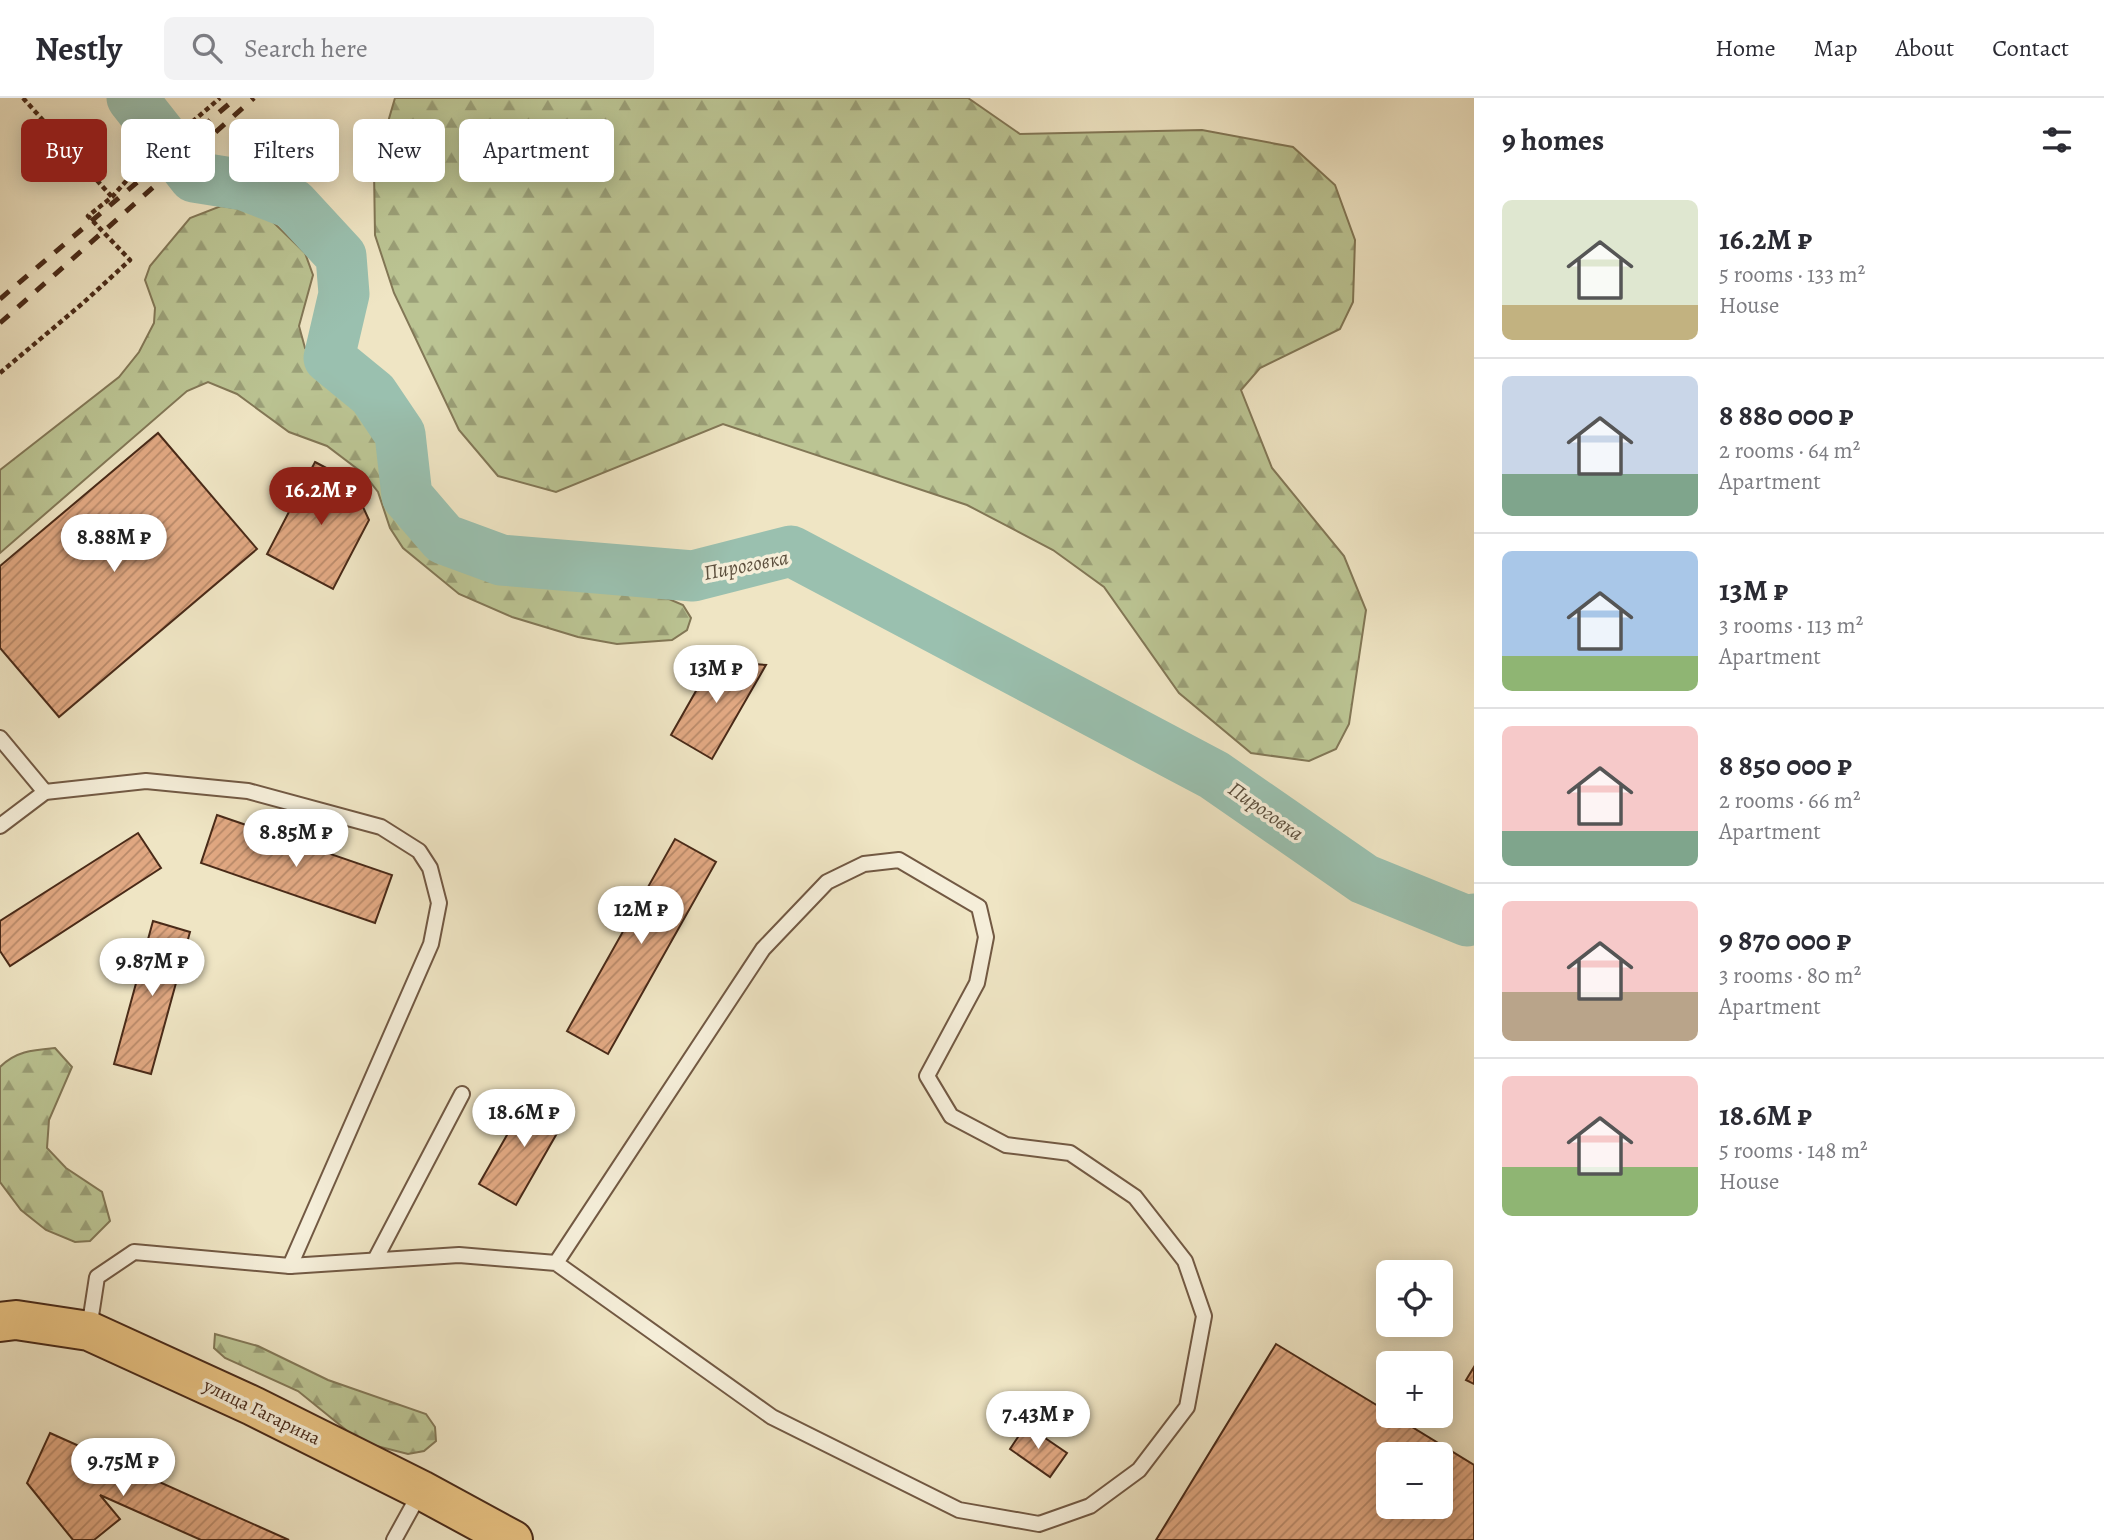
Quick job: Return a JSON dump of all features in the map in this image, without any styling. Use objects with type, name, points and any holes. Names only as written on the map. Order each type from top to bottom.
[{"type":"main road","name":"улица Гагарина","points":[[0,1322],[16,1320],[89,1331],[253,1406],[421,1490],[513,1540]]},
{"type":"lane","points":[[0,738],[45,792]]},
{"type":"lane","points":[[0,826],[45,792],[146,781],[248,791],[381,827],[402,838],[418,851],[430,868],[439,903],[431,944],[290,1266]]},
{"type":"lane","points":[[89,1331],[97,1277],[134,1252],[290,1266],[459,1255],[556,1263],[772,1417],[959,1510],[1039,1524],[1090,1506],[1139,1471],[1187,1407],[1204,1317],[1185,1261],[1135,1197],[1070,1153],[1006,1145],[951,1116],[927,1076],[977,983],[986,937],[978,907],[900,860],[864,864],[827,881],[763,948],[556,1263]]},
{"type":"lane","points":[[375,1260],[461,1094]]},
{"type":"lane","points":[[394,1540],[421,1490]]},
{"type":"path","points":[[23,98],[112,197]]},
{"type":"path","points":[[0,373],[130,260],[88,216],[112,197],[134,172],[220,98]]},
{"type":"green space","points":[[395,98],[968,98],[1020,134],[1202,130],[1293,147],[1335,185],[1355,240],[1353,302],[1340,329],[1260,368],[1241,390],[1272,468],[1344,556],[1366,610],[1349,724],[1336,749],[1309,761],[1251,753],[1179,693],[1104,587],[1053,550],[967,505],[723,424],[556,492],[498,476],[459,430],[394,293],[375,235],[374,182],[445,182],[445,119],[389,119]]},
{"type":"green space","points":[[221,206],[247,210],[271,220],[305,253],[313,275],[299,326],[305,348],[342,386],[381,436],[395,465],[401,503],[433,543],[470,568],[502,580],[662,596],[683,605],[691,618],[687,630],[672,640],[617,644],[578,637],[512,617],[459,594],[403,548],[390,528],[378,492],[364,474],[327,446],[289,432],[237,394],[208,382],[187,391],[0,553],[0,470],[119,377],[139,352],[154,323],[155,308],[145,280],[150,266],[190,218]]},
{"type":"green space","points":[[55,1048],[72,1067],[49,1120],[47,1148],[66,1168],[102,1192],[110,1221],[90,1241],[75,1242],[46,1230],[21,1210],[0,1182],[0,1067],[19,1054]]},
{"type":"green space","points":[[215,1334],[258,1346],[328,1380],[426,1414],[435,1427],[436,1441],[424,1451],[408,1454],[361,1442],[298,1391],[225,1358],[214,1348]]},
{"type":"building","points":[[158,433],[257,549],[59,717],[0,648],[0,566]]},
{"type":"building","points":[[315,462],[351,481],[369,520],[333,589],[267,554]]},
{"type":"building","points":[[713,661],[766,665],[712,759],[671,735]]},
{"type":"building","points":[[217,815],[392,875],[375,923],[201,863]]},
{"type":"building","points":[[138,833],[161,868],[10,966],[0,951],[0,921]]},
{"type":"building","points":[[675,839],[716,862],[608,1054],[567,1031]]},
{"type":"building","points":[[153,921],[190,932],[151,1074],[114,1064]]},
{"type":"building","points":[[531,1093],[568,1114],[516,1205],[479,1184]]},
{"type":"building","points":[[1276,1344],[1376,1405],[1376,1428],[1414,1428],[1436,1442],[1376,1442],[1376,1519],[1453,1519],[1453,1452],[1474,1465],[1474,1540],[1156,1540]]},
{"type":"building","points":[[1474,1367],[1474,1384],[1466,1380]]},
{"type":"building","points":[[1026,1425],[1067,1453],[1050,1477],[1010,1449]]},
{"type":"building","points":[[50,1433],[289,1540],[201,1540],[100,1495],[120,1519],[94,1540],[73,1540],[27,1483]]},
{"type":"waterway","name":"Пироговка","points":[[132,98],[194,177],[244,185],[293,204],[341,256],[344,294],[329,358],[373,394],[400,434],[407,496],[444,539],[501,560],[693,576],[791,551],[1214,775],[1364,879],[1467,921],[1474,919]]},
{"type":"railway","points":[[0,299],[236,98]]},
{"type":"railway","points":[[0,323],[254,98]]}]
